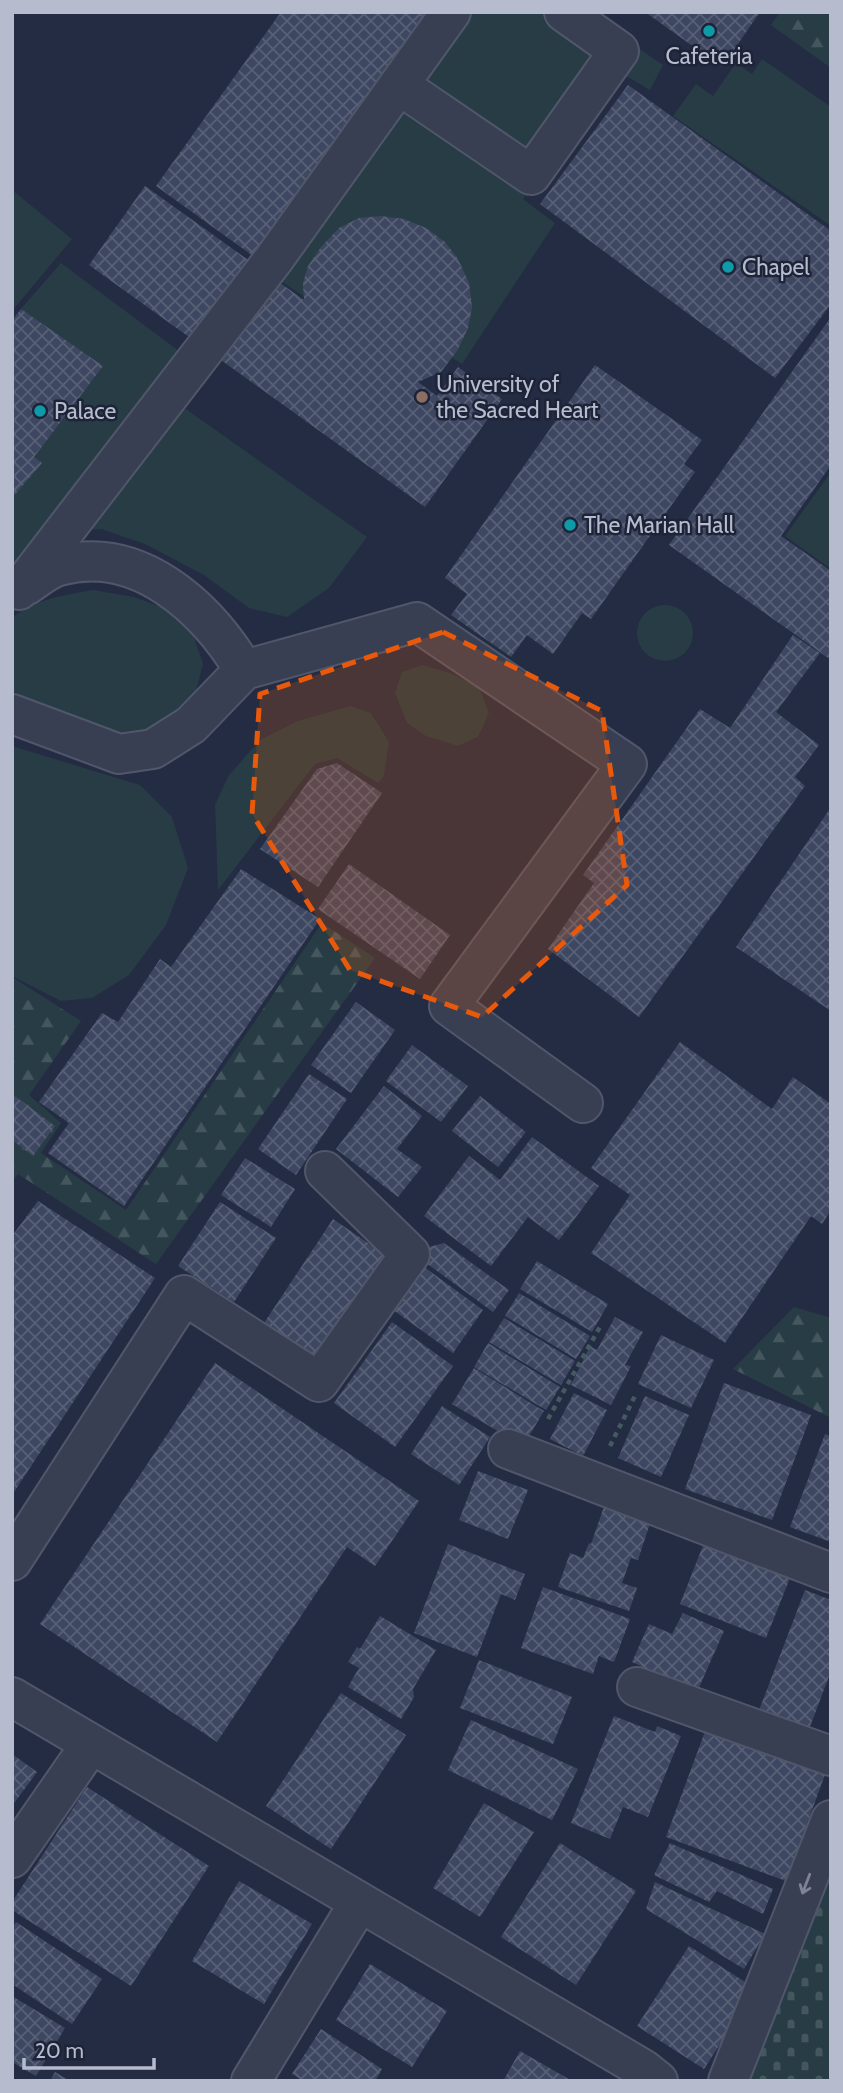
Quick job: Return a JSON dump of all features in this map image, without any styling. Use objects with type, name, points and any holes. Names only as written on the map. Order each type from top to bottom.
[{"type":"street","points":[[16,594],[274,259],[450,12]]},
{"type":"street","points":[[399,85],[531,175],[619,51],[564,12]]},
{"type":"street","points":[[16,594],[57,566],[100,560],[147,573],[192,603],[232,649],[244,670]]},
{"type":"street","points":[[12,714],[119,754],[153,749],[191,726],[244,670],[417,622],[627,764],[449,1006],[583,1103]]},
{"type":"street","points":[[12,1561],[184,1295],[319,1382],[410,1254],[325,1171]]},
{"type":"street","points":[[517,1453],[831,1573]]},
{"type":"street","points":[[637,1687],[831,1755]]},
{"type":"street","points":[[12,1697],[643,2068],[658,2081]]},
{"type":"street","points":[[12,1858],[91,1744]]},
{"type":"street","points":[[728,2081],[831,1820]]},
{"type":"street","points":[[251,2081],[359,1903]]},
{"type":"path","points":[[517,1453],[601,1325]]},
{"type":"path","points":[[593,1481],[635,1396]]},
{"type":"highlighted area","points":[[443,632],[602,711],[627,885],[482,1017],[350,970],[252,814],[260,694]]},
{"type":"green space","points":[[470,12],[585,12],[663,65],[650,90],[616,70],[523,199],[555,223],[462,364],[441,351],[422,376],[275,277]]},
{"type":"green space","points":[[780,12],[831,12],[831,68],[771,25]]},
{"type":"green space","points":[[762,59],[831,107],[831,226],[673,116],[696,84],[713,96],[736,63],[752,74]]},
{"type":"green space","points":[[12,190],[72,239],[12,311]]},
{"type":"green space","points":[[61,263],[207,372],[183,407],[367,537],[329,588],[287,617],[249,608],[204,575],[145,544],[101,529],[61,531],[12,576],[12,319]]},
{"type":"green space","points":[[831,472],[831,569],[785,536]]},
{"type":"green space","points":[[93,590],[134,597],[164,608],[192,631],[203,664],[196,691],[178,714],[146,732],[123,735],[12,692],[12,618],[40,602]]},
{"type":"green space","points":[[659,605],[671,605],[681,609],[689,617],[693,633],[689,649],[681,657],[671,661],[659,661],[649,657],[641,649],[637,639],[637,627],[641,617],[649,609]]},
{"type":"green space","points":[[423,665],[450,673],[479,687],[489,713],[478,737],[458,746],[426,736],[407,723],[395,693],[402,672]]},
{"type":"green space","points":[[350,706],[371,713],[389,742],[384,776],[378,783],[337,758],[315,764],[218,890],[215,805],[229,775],[260,740],[298,721]]},
{"type":"green space","points":[[12,746],[140,785],[172,817],[188,868],[166,925],[129,975],[92,998],[61,1001],[12,976]]},
{"type":"green space","points":[[322,923],[375,958],[156,1264],[18,1174],[12,1181],[12,977],[81,1021],[29,1095],[61,1123],[41,1153],[126,1210]]},
{"type":"green space","points":[[794,1307],[831,1318],[831,1418],[733,1369]]},
{"type":"green space","points":[[831,1872],[831,2081],[749,2081]]},
{"type":"building","points":[[281,12],[439,12],[260,261],[156,186]]},
{"type":"building","name":"Cafeteria","points":[[645,12],[760,12],[722,67]]},
{"type":"building","name":"Chapel","points":[[628,85],[831,231],[831,304],[775,378],[540,204]]},
{"type":"building","points":[[145,186],[304,300],[303,283],[308,266],[339,228],[359,218],[381,216],[404,219],[426,228],[445,242],[458,259],[469,283],[472,307],[468,328],[457,351],[441,372],[418,382],[437,396],[458,367],[502,399],[425,507],[89,265]]},
{"type":"building","name":"Palace","points":[[21,309],[103,366],[34,457],[42,463],[12,498],[12,321]]},
{"type":"building","points":[[831,317],[831,465],[781,536],[831,571],[831,660],[669,545]]},
{"type":"building","name":"The Marian Hall","points":[[595,365],[702,440],[684,464],[695,472],[591,619],[582,613],[553,654],[527,635],[511,657],[451,615],[467,594],[445,578]]},
{"type":"building","points":[[793,635],[820,653],[776,712],[819,745],[795,777],[805,786],[639,1017],[548,949],[594,883],[583,875],[700,709],[730,728]]},
{"type":"building","points":[[337,763],[382,793],[318,887],[260,849],[317,769]]},
{"type":"building","points":[[831,807],[831,1011],[736,947]]},
{"type":"building","points":[[349,864],[450,935],[420,979],[318,909]]},
{"type":"building","points":[[241,869],[320,919],[124,1206],[48,1153],[69,1123],[39,1102],[102,1013],[118,1022],[160,959],[171,967]]},
{"type":"building","points":[[356,1002],[395,1030],[351,1093],[311,1065]]},
{"type":"building","points":[[680,1042],[772,1109],[793,1077],[831,1104],[831,1210],[822,1224],[811,1216],[725,1343],[591,1253],[630,1195],[591,1168]]},
{"type":"building","points":[[412,1045],[468,1086],[441,1122],[386,1081]]},
{"type":"building","points":[[309,1074],[347,1099],[296,1175],[258,1149]]},
{"type":"building","points":[[384,1086],[422,1116],[397,1149],[422,1167],[398,1197],[336,1149]]},
{"type":"building","points":[[12,1094],[55,1126],[33,1156],[12,1140]]},
{"type":"building","points":[[480,1096],[526,1132],[498,1167],[452,1131]]},
{"type":"building","points":[[532,1137],[599,1186],[559,1240],[528,1217],[491,1266],[424,1216],[469,1156],[500,1180]]},
{"type":"building","points":[[245,1158],[295,1189],[271,1227],[221,1195]]},
{"type":"building","points":[[38,1201],[155,1278],[12,1495],[12,1236]]},
{"type":"building","points":[[220,1202],[276,1238],[234,1302],[178,1266]]},
{"type":"building","points":[[333,1219],[384,1254],[313,1360],[262,1326]]},
{"type":"building","points":[[444,1243],[509,1290],[493,1312],[418,1257],[425,1248]]},
{"type":"building","points":[[537,1261],[608,1304],[592,1332],[520,1289]]},
{"type":"building","points":[[420,1264],[483,1310],[453,1353],[389,1307]]},
{"type":"building","points":[[519,1293],[590,1336],[576,1359],[505,1316]]},
{"type":"building","points":[[615,1317],[643,1332],[625,1365],[631,1366],[611,1405],[571,1385],[590,1346],[597,1350]]},
{"type":"building","points":[[504,1318],[575,1361],[561,1385],[489,1342]]},
{"type":"building","points":[[392,1322],[453,1366],[395,1447],[334,1403]]},
{"type":"building","points":[[661,1335],[714,1360],[691,1408],[638,1384]]},
{"type":"building","points":[[488,1343],[560,1387],[546,1410],[474,1367]]},
{"type":"building","points":[[215,1363],[419,1501],[375,1566],[347,1547],[217,1742],[40,1624]]},
{"type":"building","points":[[474,1368],[544,1411],[523,1446],[452,1404]]},
{"type":"building","points":[[724,1383],[811,1415],[772,1520],[685,1489]]},
{"type":"building","points":[[574,1393],[607,1410],[583,1456],[550,1439]]},
{"type":"building","points":[[645,1396],[689,1415],[661,1477],[618,1458]]},
{"type":"building","points":[[442,1406],[490,1437],[459,1485],[411,1454]]},
{"type":"building","points":[[825,1434],[831,1436],[831,1542],[790,1527]]},
{"type":"building","points":[[478,1471],[528,1490],[508,1539],[459,1520]]},
{"type":"building","points":[[607,1498],[653,1514],[638,1560],[631,1558],[622,1583],[637,1588],[629,1611],[558,1587],[570,1553],[583,1558],[589,1543],[591,1544]]},
{"type":"building","points":[[706,1538],[792,1573],[766,1638],[680,1604]]},
{"type":"building","points":[[448,1544],[525,1574],[515,1600],[501,1594],[477,1657],[414,1633]]},
{"type":"building","points":[[543,1587],[630,1619],[614,1662],[599,1656],[593,1674],[521,1648]]},
{"type":"building","points":[[805,1590],[831,1600],[831,1671],[808,1732],[758,1713]]},
{"type":"building","points":[[683,1613],[724,1631],[697,1692],[632,1662],[649,1624],[672,1634]]},
{"type":"building","points":[[380,1616],[436,1650],[413,1689],[414,1697],[401,1719],[348,1687],[359,1668],[348,1662],[357,1647],[360,1649]]},
{"type":"building","points":[[479,1660],[572,1697],[553,1744],[460,1708]]},
{"type":"building","points":[[341,1693],[406,1735],[331,1849],[266,1806]]},
{"type":"building","points":[[614,1716],[655,1732],[657,1726],[681,1736],[648,1817],[623,1807],[610,1839],[571,1823]]},
{"type":"building","points":[[471,1720],[578,1769],[552,1820],[448,1770]]},
{"type":"building","points":[[707,1726],[827,1769],[786,1881],[666,1837]]},
{"type":"building","points":[[12,1754],[37,1772],[12,1806]]},
{"type":"building","points":[[87,1787],[209,1866],[131,1986],[12,1910],[12,1902]]},
{"type":"building","points":[[484,1803],[534,1832],[480,1917],[433,1888]]},
{"type":"building","points":[[560,1843],[636,1891],[576,1985],[501,1937]]},
{"type":"building","points":[[670,1843],[773,1889],[763,1914],[717,1891],[709,1902],[654,1875]]},
{"type":"building","points":[[239,1881],[312,1924],[264,2004],[192,1961]]},
{"type":"building","points":[[655,1882],[765,1934],[744,1969],[646,1909]]},
{"type":"building","points":[[16,1922],[102,1979],[72,2024],[12,1984],[12,1928]]},
{"type":"building","points":[[689,1946],[756,1989],[704,2069],[637,2026]]},
{"type":"building","points":[[370,1964],[447,2011],[412,2067],[336,2020]]},
{"type":"building","points":[[12,1996],[65,2028],[36,2076],[12,2062]]},
{"type":"building","points":[[321,2029],[382,2069],[375,2081],[303,2081],[292,2074]]},
{"type":"building","points":[[520,2051],[572,2081],[503,2081]]},
{"type":"building","points":[[55,2072],[70,2081],[50,2081]]},
{"type":"place","name":"Cafeteria","points":[[709,31]]},
{"type":"place","name":"Chapel","points":[[728,267]]},
{"type":"place","name":"University of the Sacred Heart","points":[[422,397]]},
{"type":"place","name":"Palace","points":[[40,411]]},
{"type":"place","name":"The Marian Hall","points":[[570,525]]}]
